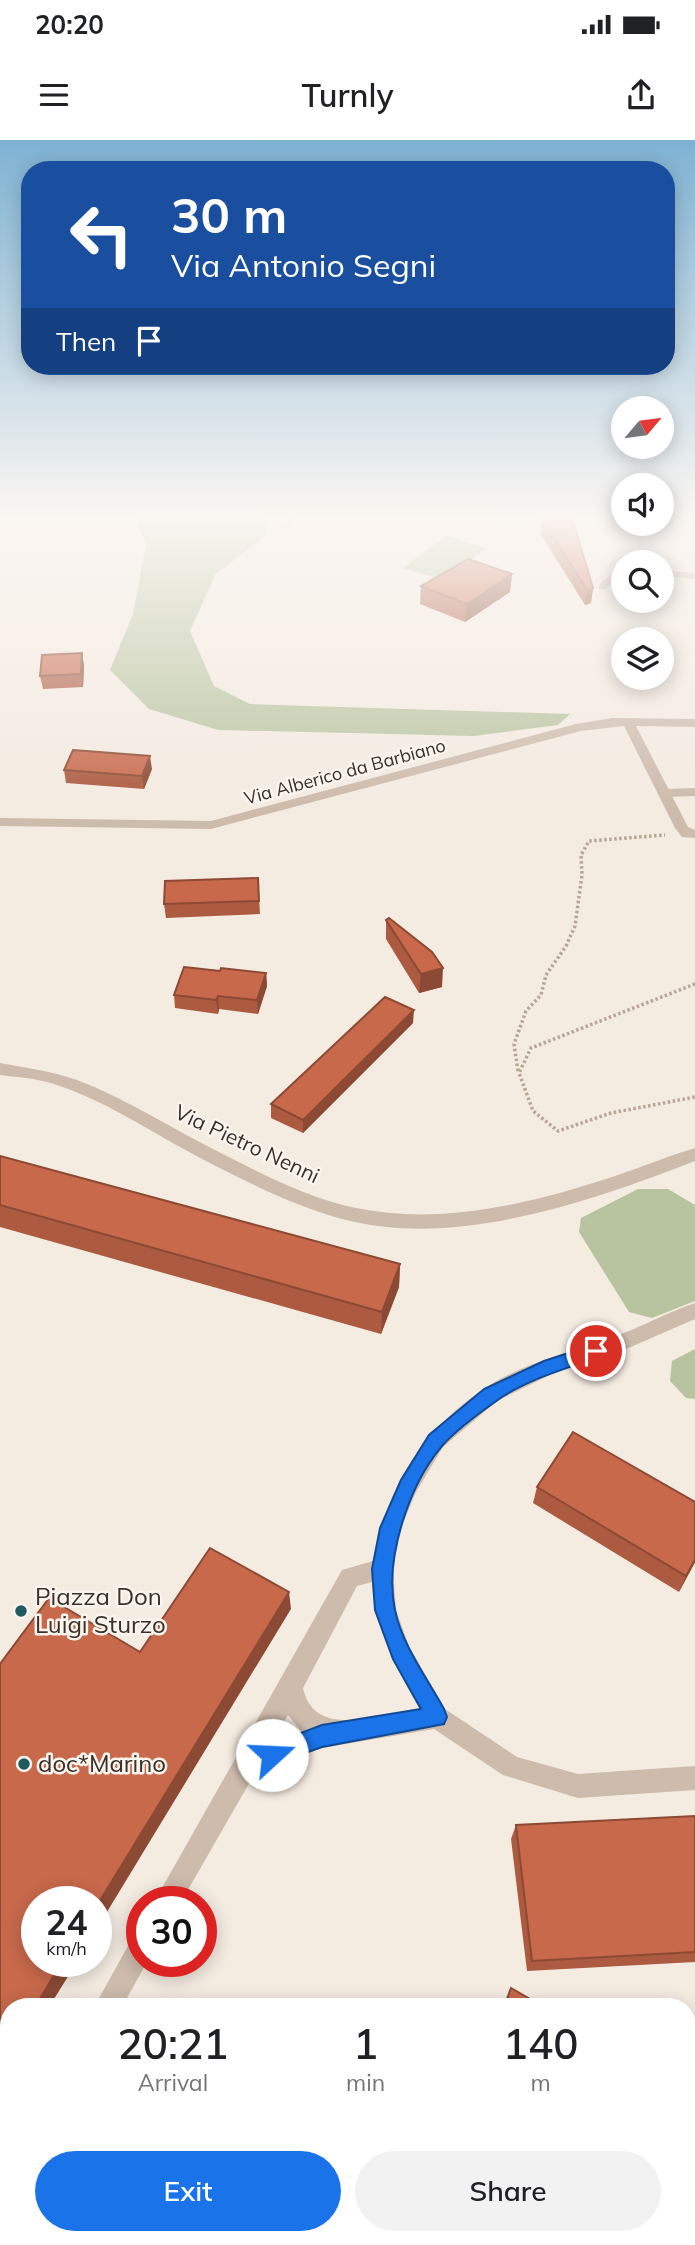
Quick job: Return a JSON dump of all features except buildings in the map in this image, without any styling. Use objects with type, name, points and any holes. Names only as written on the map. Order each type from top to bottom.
[{"type":"street","name":"Via Alberico da Barbiano","points":[[0,822],[211,825],[580,727],[628,722],[695,723]]},
{"type":"street","points":[[628,722],[665,793],[691,834]]},
{"type":"street","name":"Via Pietro Nenni","points":[[0,1069],[51,1077],[94,1093],[190,1145],[276,1187],[357,1216],[417,1222],[471,1219],[582,1193],[692,1160]]},
{"type":"street","points":[[695,1311],[619,1343],[551,1366],[490,1395],[436,1441],[408,1486],[394,1518],[382,1569],[385,1610],[400,1651],[437,1717],[511,1767],[578,1786],[695,1777]]},
{"type":"street","points":[[176,1886],[291,1687],[350,1577],[382,1569]]},
{"type":"street","points":[[291,1687],[294,1706],[299,1716],[320,1730],[337,1733]]},
{"type":"street","points":[[246,1764],[322,1736],[437,1717]]},
{"type":"street","points":[[112,1998],[126,1974]]},
{"type":"lane","points":[[665,793],[695,792]]},
{"type":"path","points":[[691,834],[589,841],[581,855],[582,874],[575,926],[566,946],[546,975],[541,995],[526,1011],[514,1044],[519,1073],[533,1111],[558,1130],[611,1113],[695,1097]]},
{"type":"path","points":[[519,1073],[531,1048],[569,1030],[642,1006],[695,984]]},
{"type":"green space","points":[[132,615],[197,615],[190,631],[214,686],[250,704],[570,714],[558,725],[474,736],[218,730],[149,709],[110,670]]},
{"type":"green space","points":[[638,1189],[668,1189],[695,1205],[695,1301],[652,1318],[629,1312],[579,1232],[581,1218]]},
{"type":"green space","points":[[695,1349],[695,1399],[686,1398],[670,1381],[672,1361]]},
{"type":"place","name":"Piazza Don Luigi Sturzo","points":[[21,1611]]},
{"type":"place","name":"doc*Marino","points":[[24,1764]]},
{"type":"route","points":[[272,1755],[322,1736],[437,1717],[400,1651],[385,1610],[382,1569],[390,1528],[408,1486],[436,1441],[490,1395],[551,1366],[596,1351]]}]
